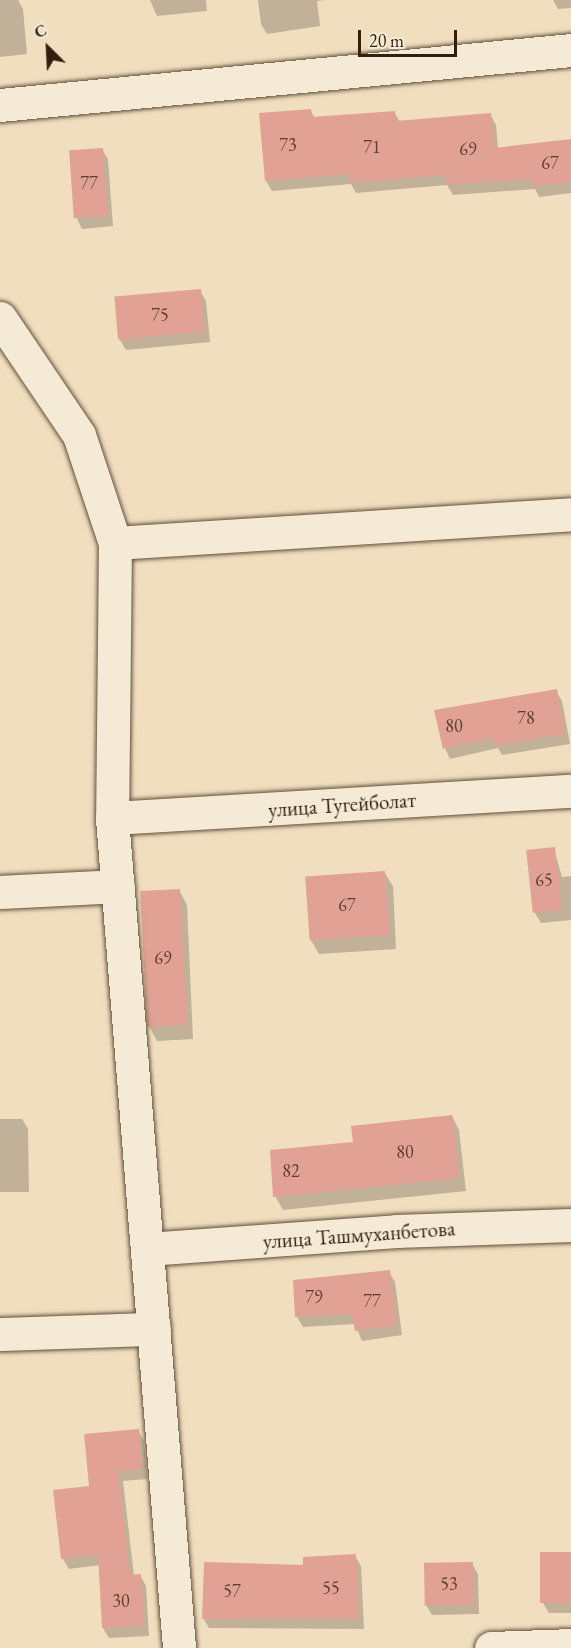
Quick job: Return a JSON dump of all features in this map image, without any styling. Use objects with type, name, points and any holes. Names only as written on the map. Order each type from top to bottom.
[{"type":"street","points":[[0,105],[571,50]]},
{"type":"street","points":[[0,318],[79,435],[115,543],[112,818],[179,1648]]},
{"type":"street","points":[[115,543],[571,514]]},
{"type":"street","name":"улица Тугейболат","points":[[112,818],[571,791]]},
{"type":"street","points":[[0,892],[118,886]]},
{"type":"street","name":"улица Ташмуханбетова","points":[[147,1249],[396,1231],[571,1225]]},
{"type":"street","points":[[0,1334],[154,1329]]},
{"type":"street","points":[[491,1648],[571,1645]]},
{"type":"building","points":[[311,109],[312,117],[395,111],[396,121],[491,113],[494,148],[571,139],[571,182],[532,187],[531,179],[445,185],[445,175],[349,183],[348,174],[265,181],[259,113]]},
{"type":"building","points":[[103,148],[108,216],[74,218],[69,150]]},
{"type":"building","points":[[201,289],[205,332],[118,339],[114,297]]},
{"type":"building","points":[[557,689],[565,734],[495,746],[493,737],[443,749],[434,710]]},
{"type":"building","points":[[555,847],[562,910],[533,913],[526,850]]},
{"type":"building","points":[[385,871],[389,935],[310,940],[305,877]]},
{"type":"building","points":[[180,889],[187,1025],[147,1027],[140,891]]},
{"type":"building","points":[[452,1115],[459,1178],[273,1197],[270,1150],[353,1142],[351,1126]]},
{"type":"building","points":[[390,1270],[397,1325],[355,1331],[352,1314],[295,1317],[293,1280]]},
{"type":"building","points":[[139,1429],[142,1469],[118,1471],[130,1575],[141,1574],[144,1626],[102,1628],[98,1555],[61,1559],[53,1490],[89,1486],[84,1434]]},
{"type":"building","points":[[540,1552],[571,1552],[571,1603],[540,1603]]},
{"type":"building","points":[[356,1554],[359,1619],[202,1619],[204,1562],[303,1565],[303,1557]]},
{"type":"building","points":[[473,1562],[474,1605],[425,1606],[424,1563]]}]
